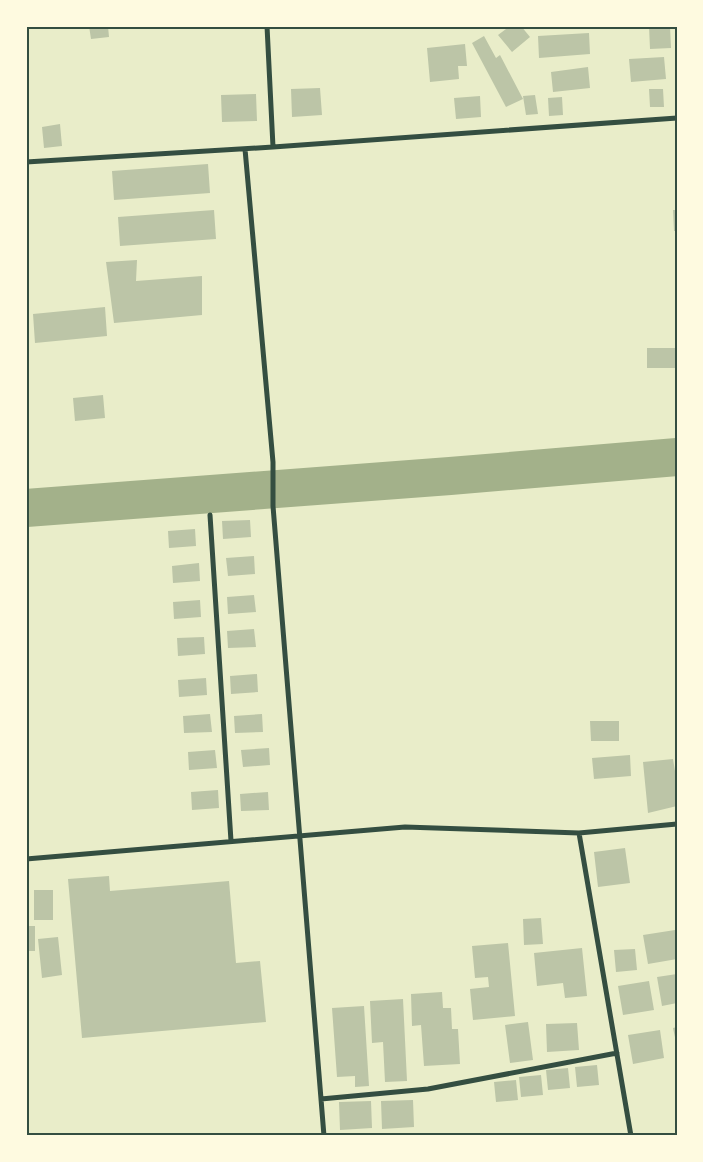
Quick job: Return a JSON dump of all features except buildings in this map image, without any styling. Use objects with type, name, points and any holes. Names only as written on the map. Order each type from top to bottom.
[{"type":"street","points":[[267,26],[273,147]]},
{"type":"street","points":[[26,162],[245,149],[677,118]]},
{"type":"street","points":[[245,149],[273,462],[273,506],[324,1136]]},
{"type":"street","points":[[210,515],[231,841]]},
{"type":"street","points":[[26,859],[405,827],[579,833],[677,824]]},
{"type":"street","points":[[579,833],[631,1136]]},
{"type":"street","points":[[321,1099],[428,1089],[617,1053]]},
{"type":"waterway","points":[[26,508],[677,457]]}]
